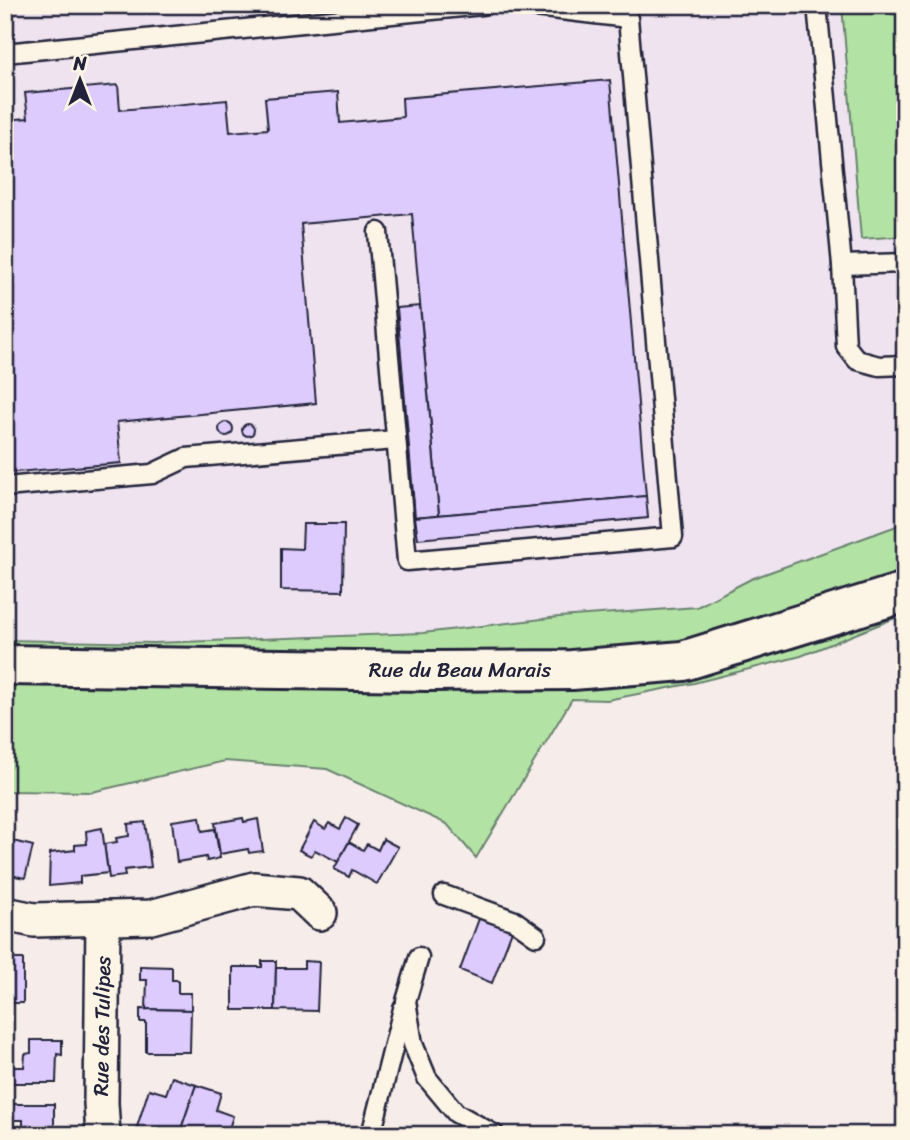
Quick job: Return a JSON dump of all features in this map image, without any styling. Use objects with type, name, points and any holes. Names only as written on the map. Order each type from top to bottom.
[{"type":"street","name":"Rue du Beau Marais","points":[[5,665],[428,671],[572,670],[683,661],[905,592]]},
{"type":"street","points":[[5,914],[34,920],[151,917],[254,889],[299,893],[320,913]]},
{"type":"street","name":"Rue des Tulipes","points":[[103,918],[103,1135]]},
{"type":"lane","points":[[5,53],[482,5]]},
{"type":"lane","points":[[378,232],[407,561],[673,537],[628,18],[519,5]]},
{"type":"lane","points":[[817,5],[842,265],[846,346],[857,360],[878,366],[905,365]]},
{"type":"lane","points":[[842,265],[905,263]]},
{"type":"lane","points":[[5,487],[152,474],[186,458],[395,440]]},
{"type":"lane","points":[[444,895],[515,921],[537,936]]},
{"type":"lane","points":[[370,1135],[419,957]]},
{"type":"lane","points":[[406,1001],[413,1044],[427,1078],[456,1113],[495,1135]]},
{"type":"shaded area","points":[[5,5],[842,5],[861,238],[905,236],[905,523],[751,579],[697,607],[559,617],[423,633],[154,643],[5,640]]},
{"type":"green space","points":[[842,5],[905,5],[905,236],[861,239]]},
{"type":"green space","points":[[905,523],[905,614],[801,656],[694,683],[607,700],[572,699],[476,858],[447,824],[327,769],[225,761],[92,792],[5,791],[5,640],[154,643],[423,633],[559,617],[697,607],[751,579]]},
{"type":"building","points":[[610,80],[646,496],[439,515],[412,214],[301,224],[316,403],[117,422],[121,463],[5,473],[5,120],[28,118],[25,93],[118,85],[120,110],[227,100],[230,132],[268,129],[265,98],[338,92],[340,123],[403,117],[402,98]]},
{"type":"building","points":[[420,306],[439,515],[415,517],[397,308]]},
{"type":"building","points":[[223,422],[229,422],[233,429],[229,436],[223,436],[219,432],[219,426]]},
{"type":"building","points":[[243,425],[253,425],[253,435],[243,435]]},
{"type":"building","points":[[646,496],[648,518],[418,539],[415,517]]},
{"type":"building","points":[[303,524],[344,524],[343,591],[281,590],[281,548],[302,549]]},
{"type":"building","points":[[200,817],[202,831],[215,829],[220,858],[207,861],[206,857],[177,862],[172,821]]},
{"type":"building","points":[[243,818],[244,822],[258,819],[263,851],[249,853],[248,849],[220,854],[215,823]]},
{"type":"building","points":[[346,818],[358,825],[338,862],[315,850],[311,856],[299,850],[314,822],[325,829],[329,823],[340,829]]},
{"type":"building","points":[[145,822],[151,867],[124,870],[125,876],[109,878],[104,844],[129,836],[128,824]]},
{"type":"building","points":[[102,828],[108,873],[80,876],[80,883],[49,886],[50,853],[75,850],[75,845],[87,844],[86,831]]},
{"type":"building","points":[[5,839],[33,846],[25,878],[5,874]]},
{"type":"building","points":[[383,839],[398,847],[377,884],[352,870],[349,877],[334,869],[349,842],[363,850],[367,844],[378,850]]},
{"type":"building","points":[[480,916],[513,928],[492,983],[460,970]]},
{"type":"building","points":[[5,959],[23,959],[23,1003],[6,1003]]},
{"type":"building","points":[[262,961],[276,961],[275,1010],[233,1010],[233,967],[262,967]]},
{"type":"building","points":[[304,961],[319,962],[317,1011],[275,1010],[276,968],[304,968]]},
{"type":"building","points":[[140,966],[172,967],[172,980],[178,980],[178,993],[191,993],[191,1010],[146,1009],[147,980],[140,980]]},
{"type":"building","points":[[140,1009],[191,1010],[190,1052],[146,1052],[146,1022],[140,1022]]},
{"type":"building","points":[[31,1040],[62,1040],[62,1055],[57,1054],[56,1083],[12,1083],[13,1067],[24,1067],[25,1054],[31,1053]]},
{"type":"building","points":[[172,1077],[196,1085],[179,1135],[149,1135],[136,1130],[149,1089],[166,1094]]},
{"type":"building","points":[[196,1085],[221,1093],[216,1110],[233,1116],[227,1135],[179,1135]]},
{"type":"building","points":[[12,1104],[54,1104],[54,1132],[62,1132],[62,1135],[30,1135],[30,1132],[23,1132],[23,1120],[11,1120]]}]
